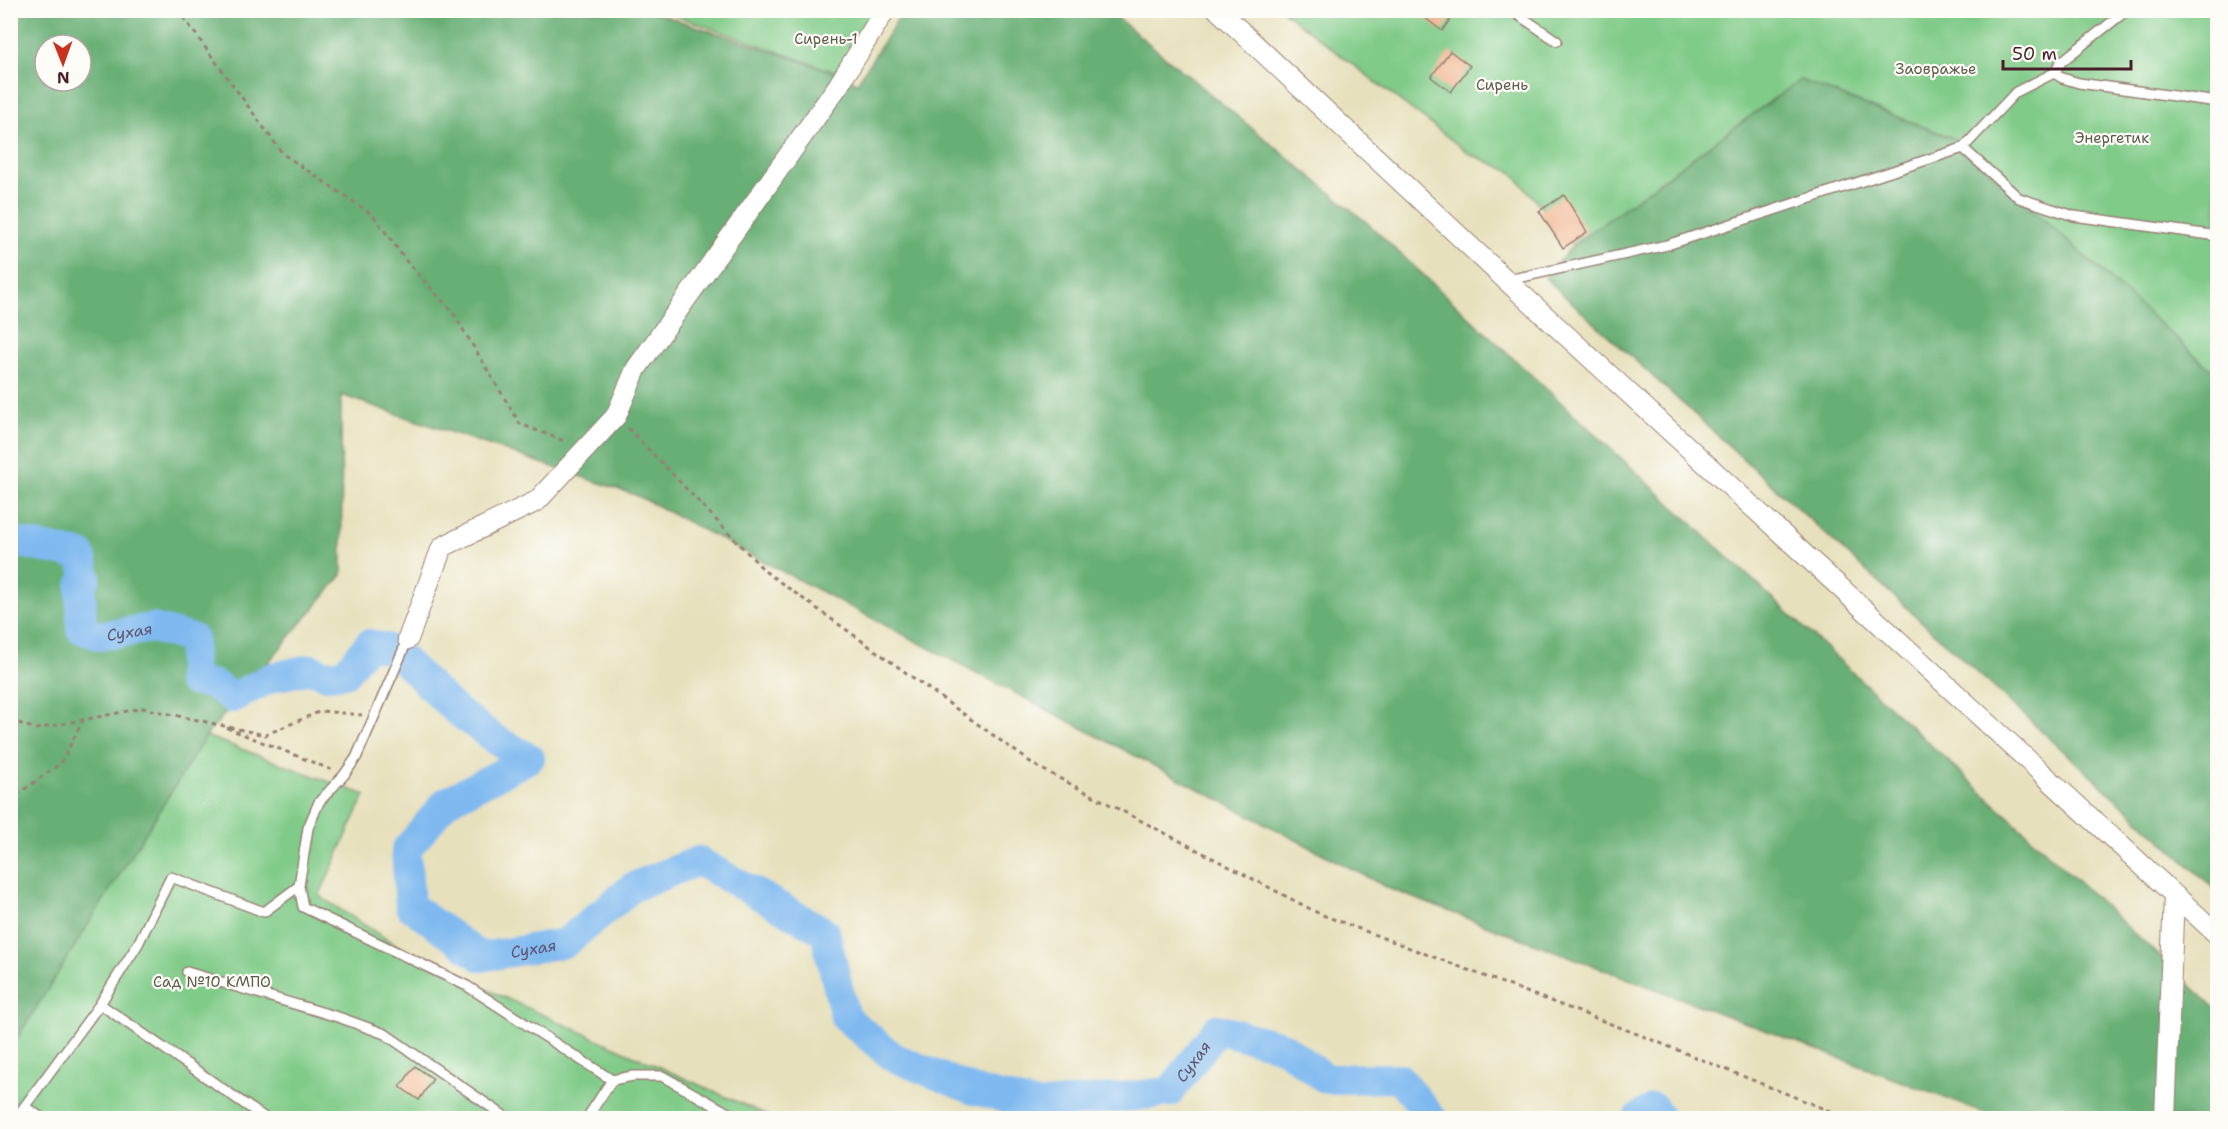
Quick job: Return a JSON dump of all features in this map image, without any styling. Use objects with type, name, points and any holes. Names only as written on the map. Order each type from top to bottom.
[{"type":"street","points":[[408,639],[442,547],[537,501],[616,416],[636,369],[838,86],[885,10]]},
{"type":"street","points":[[1218,10],[1506,280],[2217,935]]},
{"type":"street","points":[[2165,1119],[2174,895]]},
{"type":"lane","points":[[1511,10],[1557,41]]},
{"type":"lane","points":[[1506,280],[1667,245],[1963,148],[2016,92],[2054,73],[2061,62],[2127,10]]},
{"type":"lane","points":[[2054,73],[2062,78],[2079,82],[2217,102]]},
{"type":"lane","points":[[1963,148],[2019,198],[2074,216],[2217,236]]},
{"type":"lane","points":[[408,639],[356,758],[344,775],[319,801],[308,828],[298,886],[303,907],[467,986],[612,1080],[633,1076],[662,1076],[737,1119]]},
{"type":"lane","points":[[16,1119],[100,1004],[138,944],[171,877],[264,912],[298,886]]},
{"type":"lane","points":[[187,972],[341,1018],[385,1034],[507,1119]]},
{"type":"lane","points":[[100,1004],[265,1119]]},
{"type":"lane","points":[[587,1119],[612,1080]]},
{"type":"lane","points":[[25,1107],[42,1119]]},
{"type":"path","points":[[178,10],[283,154],[372,215],[406,262],[452,311],[520,424],[585,449]]},
{"type":"path","points":[[616,416],[766,572],[1036,766],[1320,914],[1640,1035],[1847,1119]]},
{"type":"path","points":[[10,720],[36,729],[143,708],[265,735],[321,711],[376,716]]},
{"type":"path","points":[[10,800],[61,763],[83,720]]},
{"type":"path","points":[[217,724],[344,775]]},
{"type":"green space","points":[[1108,10],[1365,221],[2217,1010],[2218,1118],[1998,1118],[1390,889],[638,496],[341,395],[342,575],[206,736],[11,1048],[11,11],[650,11],[841,74],[857,83],[903,11]]},
{"type":"green space","name":"Сирень-1","points":[[663,11],[876,11],[841,74]]},
{"type":"green space","points":[[1283,11],[2217,11],[2217,375],[1953,138],[1800,80],[1573,245],[1512,172],[1470,154]]},
{"type":"green space","points":[[1800,80],[1953,138],[2217,375],[2217,891],[1545,278],[1573,245]]},
{"type":"green space","name":"Сад №10 КМПО","points":[[206,736],[365,795],[319,896],[414,957],[773,1118],[11,1118],[10,1048]]},
{"type":"building","points":[[1415,10],[1457,10],[1442,31]]},
{"type":"building","points":[[1450,51],[1470,66],[1451,92],[1431,77]]},
{"type":"building","points":[[1564,195],[1587,232],[1563,248],[1539,211]]},
{"type":"building","points":[[415,1066],[433,1079],[419,1100],[400,1087]]},
{"type":"waterway","name":"Сухая","points":[[10,541],[81,555],[86,577],[81,587],[81,629],[100,636],[153,628],[193,639],[192,681],[215,685],[232,698],[273,677],[311,669],[327,675],[345,673],[369,644],[393,650],[454,709],[496,740],[530,758],[446,802],[406,850],[410,906],[481,957],[565,943],[633,887],[698,861],[825,932],[845,1017],[893,1057],[973,1090],[1038,1106],[1170,1092],[1217,1029],[1282,1046],[1326,1079],[1399,1078],[1432,1118]]},
{"type":"waterway","name":"Сухая","points":[[1638,1118],[1654,1108],[1659,1118]]},
{"type":"park label","name":"Заовражье","points":[[1936,69]]},
{"type":"park label","name":"Сирень","points":[[1502,85]]},
{"type":"park label","name":"Энергетик","points":[[2112,138]]}]
